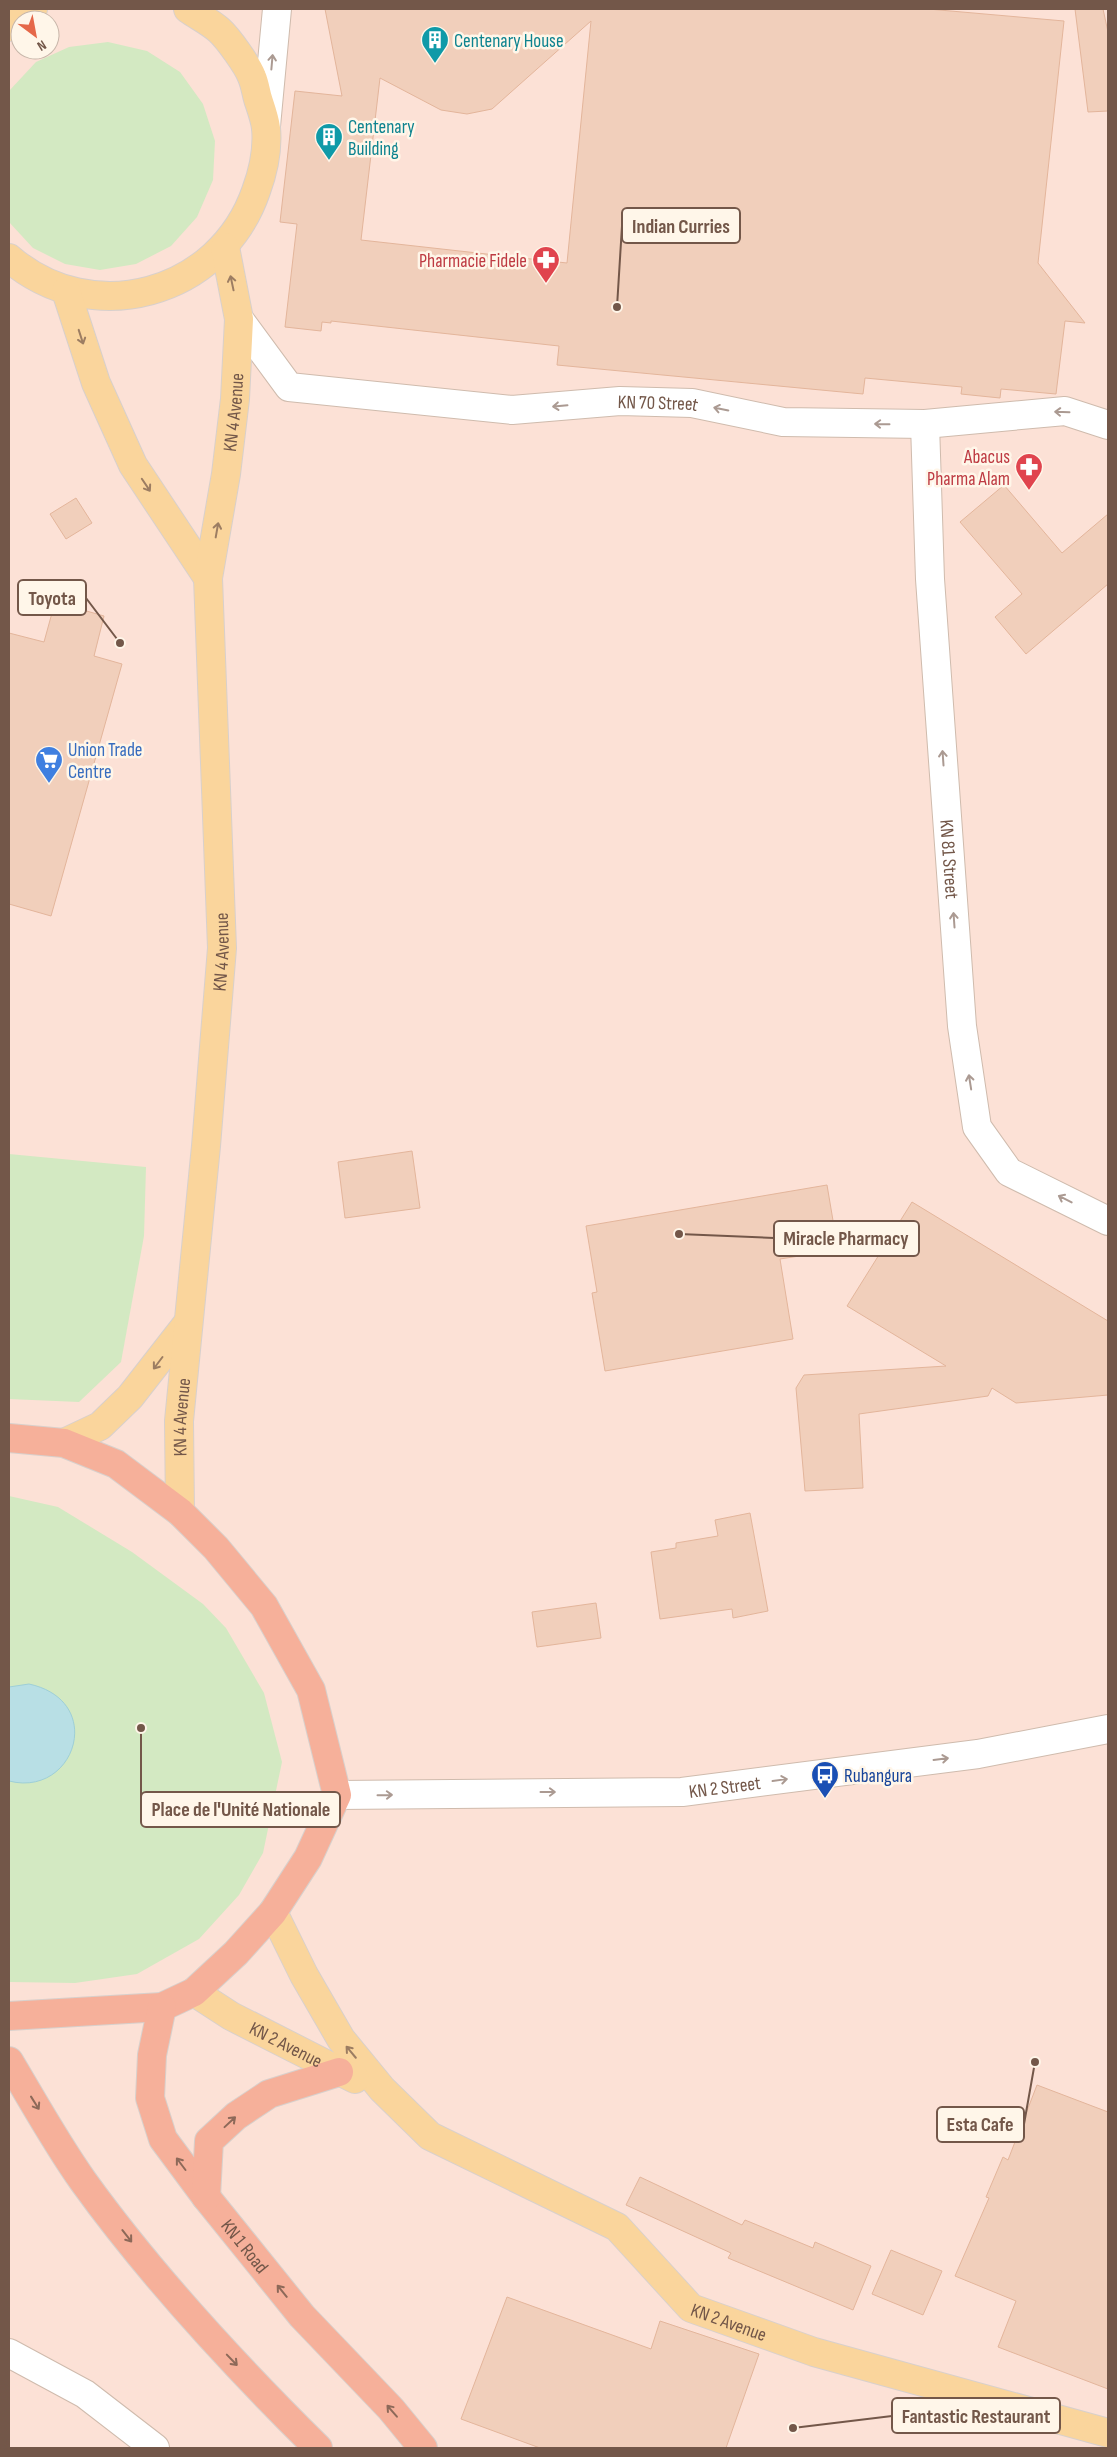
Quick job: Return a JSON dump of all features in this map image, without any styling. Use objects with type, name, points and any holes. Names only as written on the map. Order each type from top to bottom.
[{"type":"highway","points":[[9,1438],[64,1443],[116,1464],[180,1512],[216,1548],[264,1606],[311,1690],[337,1795],[308,1858],[273,1912],[236,1953],[194,1992],[162,2007],[9,2016]]},
{"type":"highway","name":"KN 1 Road","points":[[162,2007],[152,2055],[150,2098],[163,2139],[206,2197],[302,2316],[391,2409],[423,2448]]},
{"type":"highway","points":[[9,2062],[83,2180],[161,2279],[220,2348],[318,2448]]},
{"type":"highway","points":[[206,2197],[209,2141],[236,2116],[269,2094],[339,2072]]},
{"type":"main road","points":[[9,27],[33,9]]},
{"type":"main road","points":[[9,258],[26,273],[66,291],[108,297],[152,291],[191,274],[225,247],[250,211],[264,171],[266,128],[252,76],[220,31],[188,9]]},
{"type":"main road","name":"KN 4 Avenue","points":[[180,1512],[179,1421],[187,1324],[206,1146],[222,948],[208,578],[226,474],[235,399],[240,319],[225,247]]},
{"type":"main road","points":[[66,291],[96,383],[133,465],[208,578]]},
{"type":"main road","name":"KN 4 Avenue","points":[[64,1443],[100,1426],[130,1397],[187,1324]]},
{"type":"main road","name":"KN 2 Avenue","points":[[273,1912],[304,1975],[341,2039],[382,2089],[430,2136],[617,2227],[691,2308],[814,2352],[1108,2433]]},
{"type":"main road","name":"KN 2 Avenue","points":[[194,1992],[231,2016],[339,2072],[382,2089]]},
{"type":"street","points":[[266,128],[277,9]]},
{"type":"street","name":"KN 70 Street","points":[[240,319],[289,387],[512,410],[620,401],[692,404],[783,422],[926,424],[1065,411],[1108,425]]},
{"type":"street","name":"KN 81 Street","points":[[926,424],[930,579],[962,1026],[977,1127],[1009,1172],[1108,1221]]},
{"type":"street","name":"KN 2 Street","points":[[337,1795],[682,1792],[978,1754],[1108,1729]]},
{"type":"street","points":[[9,2353],[86,2394],[155,2448]]},
{"type":"shaded area","points":[[9,9],[1108,9],[1108,2448],[9,2448]]},
{"type":"green space","points":[[108,42],[147,51],[180,72],[203,104],[215,141],[213,180],[197,217],[171,246],[136,264],[100,270],[65,264],[33,248],[9,222],[9,91],[36,62],[40,60],[60,60],[60,51],[69,47]]},
{"type":"green space","points":[[9,1154],[146,1167],[144,1236],[121,1362],[79,1402],[9,1399]]},
{"type":"green space","points":[[9,1496],[58,1507],[132,1552],[203,1604],[226,1628],[264,1693],[282,1762],[263,1853],[239,1895],[199,1939],[137,1974],[75,1983],[9,1982]]},
{"type":"water","points":[[29,1684],[53,1694],[68,1709],[74,1727],[73,1745],[65,1762],[51,1775],[32,1782],[9,1781],[9,1687]]},
{"type":"building","points":[[325,9],[928,9],[1064,21],[1038,263],[1085,323],[1065,321],[1056,394],[1001,389],[1000,398],[961,394],[962,387],[865,378],[863,394],[557,365],[559,346],[331,321],[331,323],[322,322],[321,331],[285,327],[297,224],[280,222],[295,91],[342,96]],"holes":[[[591,21],[567,263],[361,240],[380,78],[441,110],[467,114],[492,109]]]},
{"type":"building","points":[[1075,9],[1103,9],[1108,32],[1108,111],[1088,112]]},
{"type":"building","points":[[1004,485],[1062,553],[1108,514],[1108,584],[1026,654],[995,617],[1022,594],[960,522]]},
{"type":"building","points":[[76,498],[92,523],[66,539],[50,514]]},
{"type":"building","name":"Union Trade Centre","points":[[55,602],[104,616],[94,656],[122,664],[51,916],[9,904],[9,633],[44,642]]},
{"type":"building","points":[[412,1151],[420,1208],[345,1218],[338,1162]]},
{"type":"building","points":[[827,1185],[838,1250],[780,1259],[793,1339],[605,1371],[592,1293],[597,1292],[586,1226]]},
{"type":"building","points":[[912,1202],[1108,1321],[1108,1395],[1016,1403],[992,1388],[988,1396],[859,1414],[863,1488],[805,1491],[796,1388],[804,1375],[946,1366],[847,1306]]},
{"type":"building","points":[[750,1513],[768,1611],[733,1618],[732,1609],[660,1619],[651,1552],[676,1548],[676,1543],[718,1536],[715,1520]]},
{"type":"building","points":[[596,1603],[601,1638],[537,1647],[532,1612]]},
{"type":"building","points":[[1037,2085],[1108,2112],[1108,2389],[998,2347],[1016,2301],[955,2276],[989,2198],[986,2197],[1003,2157],[1008,2160]]},
{"type":"building","points":[[640,2177],[742,2225],[745,2220],[813,2248],[815,2242],[871,2266],[853,2310],[728,2258],[731,2253],[626,2205]]},
{"type":"building","points":[[891,2250],[942,2271],[923,2315],[872,2294]]},
{"type":"building","points":[[507,2297],[651,2349],[660,2321],[759,2354],[726,2448],[540,2448],[461,2419]]},
{"type":"place","name":"Centenary House","points":[[435,64]]},
{"type":"place","name":"Centenary Building","points":[[329,161]]},
{"type":"place","name":"Pharmacie Fidele","points":[[546,284]]},
{"type":"place","name":"Indian Curries","points":[[617,307]]},
{"type":"place","name":"Abacus Pharma Alam","points":[[1029,491]]},
{"type":"place","name":"Toyota","points":[[120,643]]},
{"type":"place","name":"Union Trade Centre","points":[[49,784]]},
{"type":"place","name":"Miracle Pharmacy","points":[[679,1234]]},
{"type":"place","name":"Place de l'Unité Nationale","points":[[141,1728]]},
{"type":"place","name":"Rubangura","points":[[825,1799]]},
{"type":"place","name":"Esta Cafe","points":[[1035,2062]]},
{"type":"place","name":"Fantastic Restaurant","points":[[793,2428]]}]
